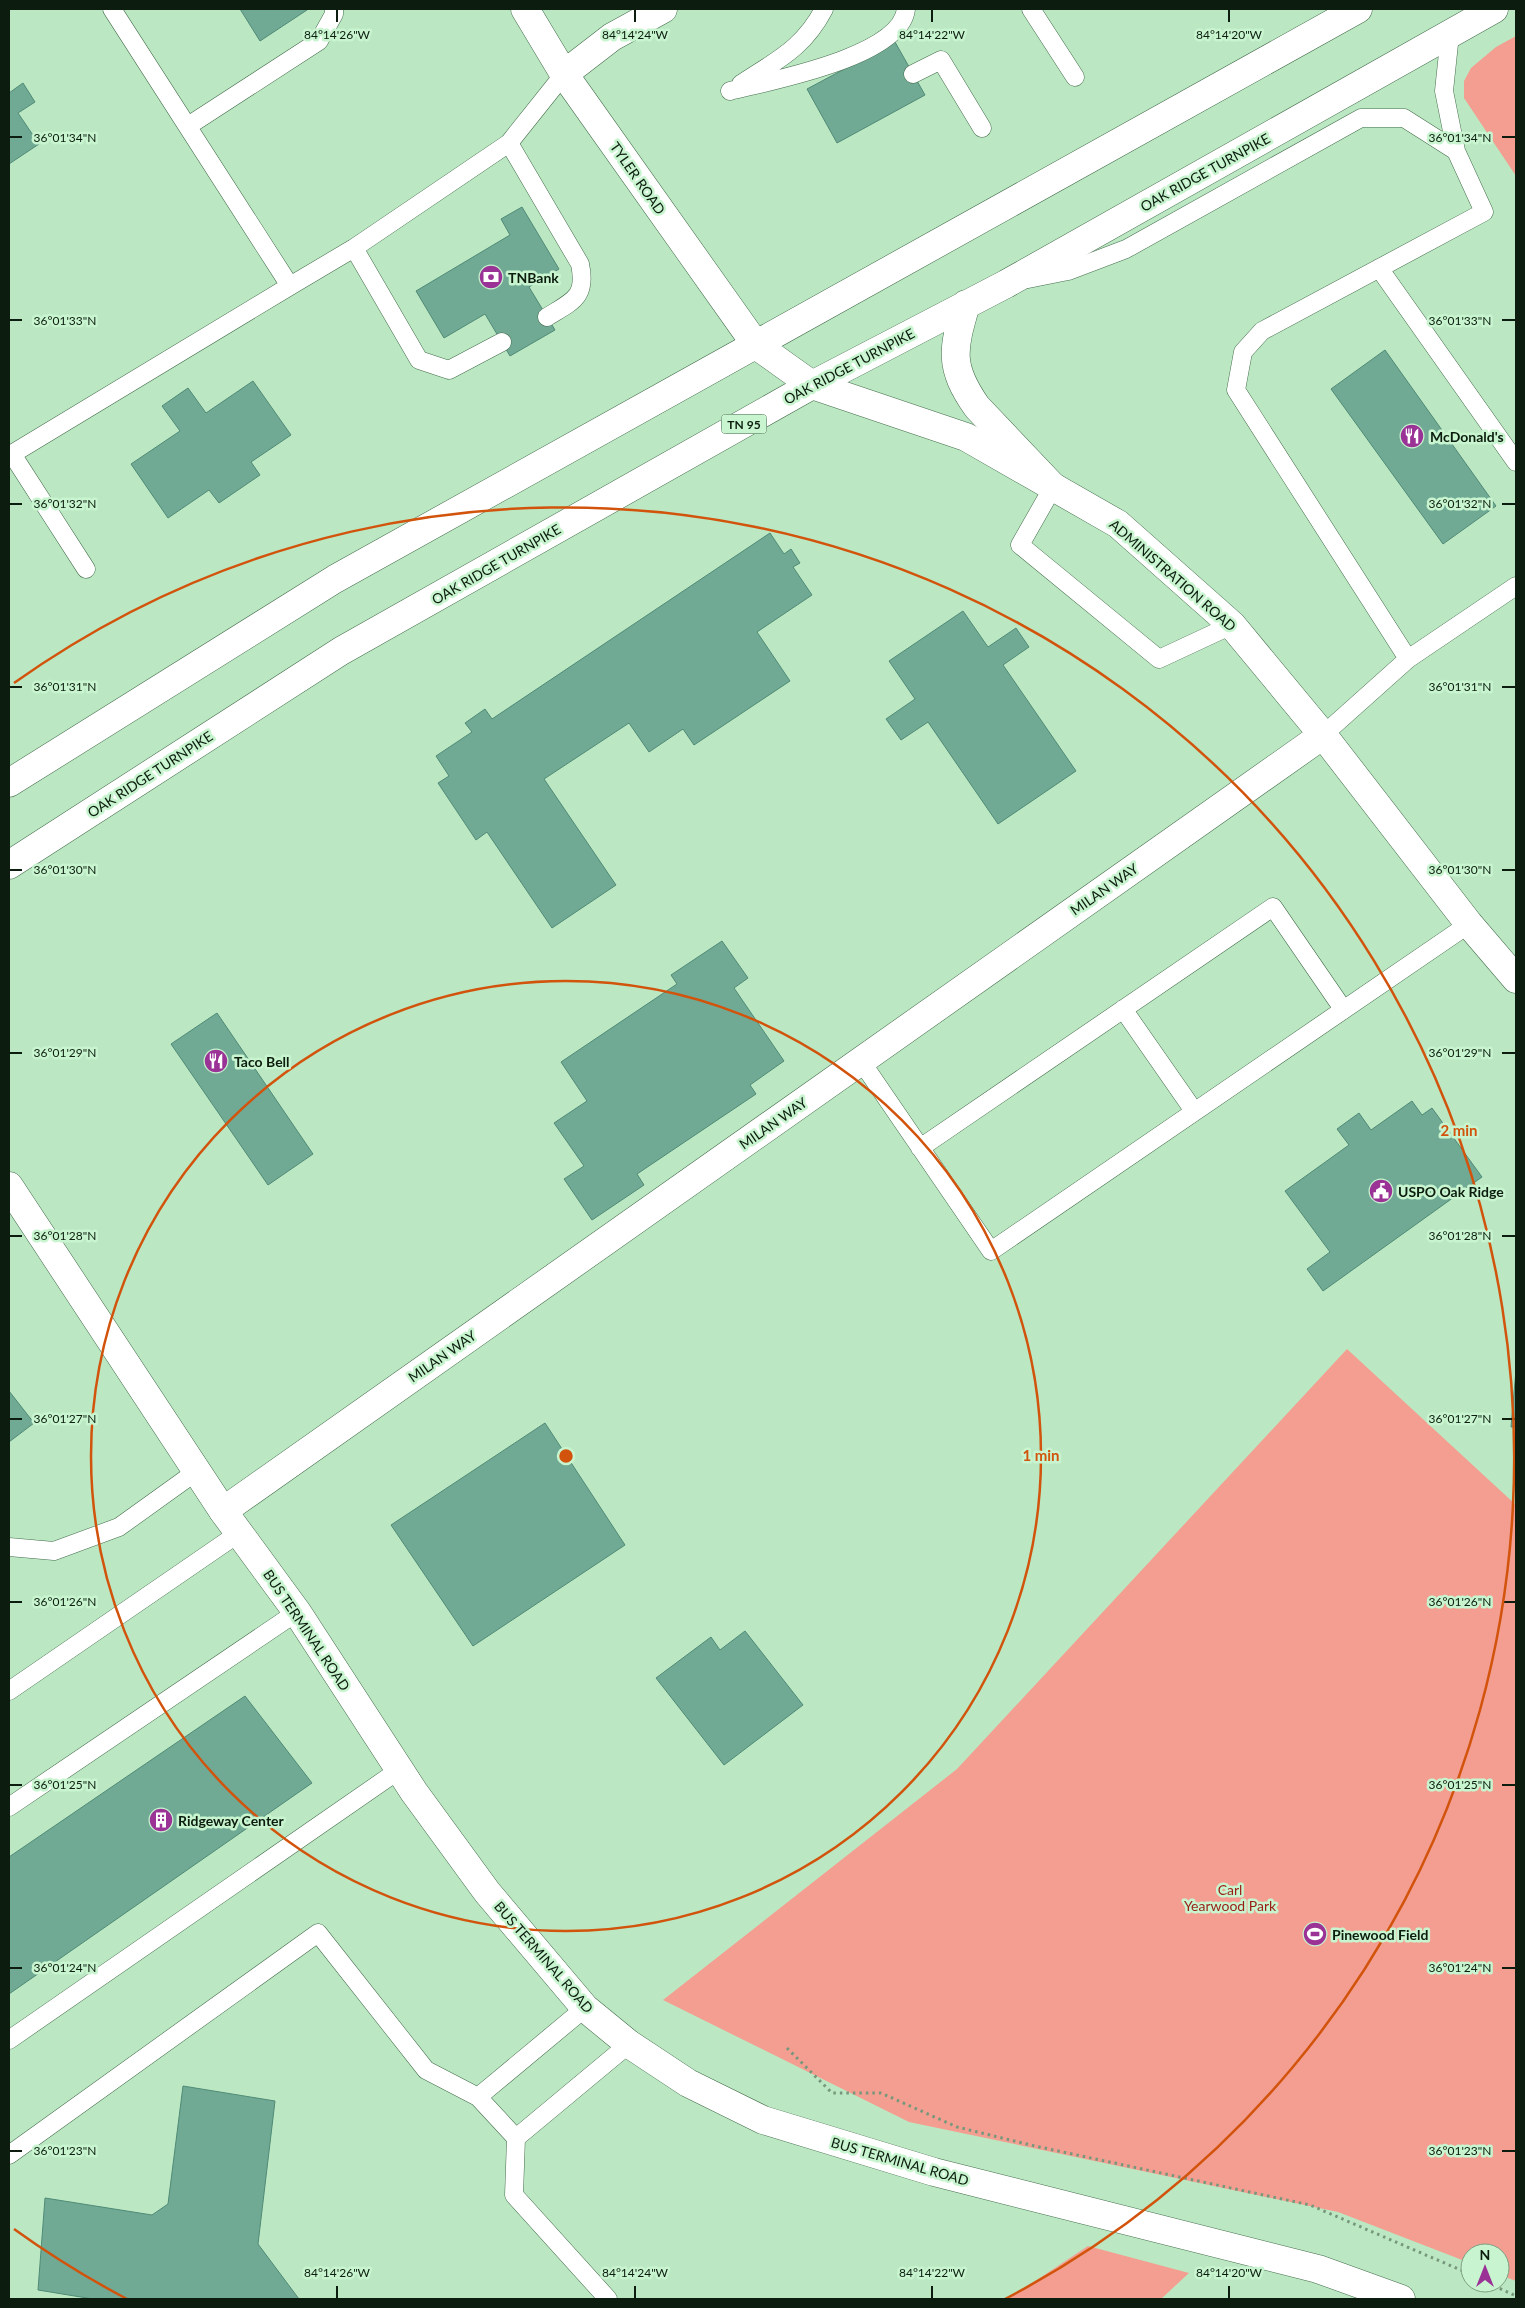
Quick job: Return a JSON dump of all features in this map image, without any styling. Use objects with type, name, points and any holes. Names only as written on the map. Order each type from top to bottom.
[{"type":"main road","name":"TYLER ROAD","points":[[525,9],[564,74],[756,345],[812,385]]},
{"type":"main road","points":[[564,74],[612,37],[663,9]]},
{"type":"main road","points":[[9,783],[335,579],[1358,9]]},
{"type":"main road","name":"OAK RIDGE TURNPIKE","points":[[9,865],[341,652],[812,385],[1006,284],[1494,9]]},
{"type":"main road","points":[[966,304],[955,344],[956,365],[967,392],[977,407],[1053,487]]},
{"type":"main road","name":"ADMINISTRATION ROAD","points":[[812,385],[966,437],[1118,524],[1232,625],[1323,734],[1469,924],[1516,979]]},
{"type":"main road","name":"MILAN WAY","points":[[223,1511],[1323,734]]},
{"type":"main road","name":"BUS TERMINAL ROAD","points":[[9,1186],[223,1511],[297,1612],[399,1770],[487,1892],[585,2008],[629,2044],[688,2084],[763,2120],[934,2172],[1318,2269],[1400,2299]]},
{"type":"lane","points":[[112,9],[290,286]]},
{"type":"lane","points":[[188,126],[319,41],[334,14],[334,9]]},
{"type":"lane","points":[[824,9],[815,26],[797,46],[730,91],[816,70],[850,58],[892,33],[905,18],[906,9]]},
{"type":"lane","points":[[1031,9],[1074,77]]},
{"type":"lane","points":[[1408,659],[1236,390],[1243,352],[1262,331],[1484,212],[1456,151],[1444,91],[1450,34]]},
{"type":"lane","points":[[913,74],[941,60],[982,128]]},
{"type":"lane","points":[[86,569],[12,454],[354,248],[509,143],[564,74]]},
{"type":"lane","points":[[1006,284],[1068,271],[1126,250],[1362,118],[1404,118],[1456,151]]},
{"type":"lane","points":[[509,143],[580,264],[584,282],[574,301],[547,317]]},
{"type":"lane","points":[[354,248],[419,360],[449,370],[502,342]]},
{"type":"lane","points":[[1379,268],[1516,462]]},
{"type":"lane","points":[[1053,487],[1020,545],[1159,659],[1232,625]]},
{"type":"lane","points":[[1323,734],[1408,659],[1516,586]]},
{"type":"lane","points":[[920,1148],[1273,906],[1343,1009]]},
{"type":"lane","points":[[861,1061],[991,1250],[1469,924]]},
{"type":"lane","points":[[1123,1009],[1194,1112]]},
{"type":"lane","points":[[9,1547],[54,1551],[119,1527],[197,1471]]},
{"type":"lane","points":[[9,1691],[240,1533]]},
{"type":"lane","points":[[9,1807],[297,1612]]},
{"type":"lane","points":[[9,2040],[399,1770]]},
{"type":"lane","points":[[9,2155],[318,1933],[426,2070],[478,2097],[516,2138],[514,2195],[608,2299]]},
{"type":"lane","points":[[478,2097],[585,2008]]},
{"type":"lane","points":[[516,2138],[629,2044]]},
{"type":"path","points":[[786,2048],[832,2093],[881,2093],[957,2127],[1035,2146],[1310,2205],[1460,2270]]},
{"type":"green space","points":[[1516,36],[1516,176],[1464,98],[1464,81],[1471,68],[1496,47]]},
{"type":"green space","name":"Carl Yearwood Park","points":[[1347,1349],[1516,1505],[1516,2281],[1510,2279],[1510,2243],[1460,2243],[1460,2259],[1338,2212],[909,2122],[663,2000],[957,1769]]},
{"type":"green space","points":[[1088,2246],[1189,2273],[1161,2299],[1008,2299]]},
{"type":"building","points":[[240,9],[306,9],[307,10],[260,41]]},
{"type":"building","points":[[895,42],[925,95],[837,143],[807,89]]},
{"type":"building","points":[[23,83],[35,102],[18,113],[39,144],[9,164],[9,93]]},
{"type":"building","points":[[522,207],[559,269],[529,287],[555,330],[510,356],[485,314],[444,338],[416,291],[510,235],[501,219]]},
{"type":"building","points":[[1385,350],[1496,506],[1443,544],[1331,389]]},
{"type":"building","points":[[253,381],[291,435],[251,462],[260,475],[219,503],[209,490],[168,518],[131,464],[180,431],[162,406],[188,388],[206,413]]},
{"type":"building","points":[[770,533],[784,554],[791,549],[800,563],[793,567],[812,595],[757,632],[790,681],[694,745],[683,729],[649,752],[629,723],[544,779],[616,885],[552,928],[487,832],[476,840],[438,783],[449,776],[436,756],[472,732],[465,723],[485,709],[492,719]]},
{"type":"building","points":[[963,611],[988,647],[1016,628],[1029,647],[1003,665],[1076,771],[998,824],[928,722],[901,740],[886,719],[915,699],[889,661]]},
{"type":"building","points":[[722,941],[748,978],[734,988],[784,1061],[750,1085],[756,1094],[637,1174],[644,1185],[592,1220],[564,1179],[584,1166],[554,1123],[587,1101],[561,1062],[677,984],[671,975]]},
{"type":"building","points":[[217,1013],[313,1154],[268,1185],[171,1044]]},
{"type":"building","points":[[1412,1101],[1422,1115],[1432,1108],[1482,1177],[1323,1291],[1307,1269],[1330,1252],[1285,1191],[1349,1145],[1337,1129],[1359,1113],[1371,1130]]},
{"type":"building","points":[[1516,1370],[1516,1427],[1511,1427]]},
{"type":"building","points":[[9,1391],[34,1423],[9,1442]]},
{"type":"building","points":[[545,1423],[625,1545],[473,1646],[391,1525]]},
{"type":"building","points":[[745,1631],[803,1705],[724,1765],[656,1678],[711,1637],[720,1650]]},
{"type":"building","name":"Ridgeway Center","points":[[245,1696],[312,1783],[9,1994],[9,1857]]},
{"type":"building","points":[[183,2086],[275,2101],[258,2244],[299,2299],[93,2299],[38,2290],[45,2198],[152,2215],[168,2204]]},
{"type":"place","name":"TNBank","points":[[491,277]]},
{"type":"place","name":"McDonald's","points":[[1412,436]]},
{"type":"place","name":"Taco Bell","points":[[216,1061]]},
{"type":"place","name":"USPO Oak Ridge","points":[[1381,1191]]},
{"type":"place","name":"Ridgeway Center","points":[[161,1820]]},
{"type":"place","name":"Pinewood Field","points":[[1315,1934]]}]
